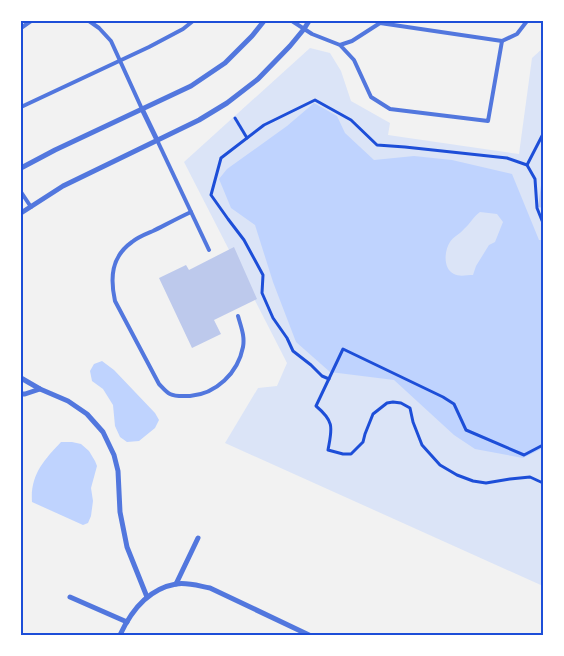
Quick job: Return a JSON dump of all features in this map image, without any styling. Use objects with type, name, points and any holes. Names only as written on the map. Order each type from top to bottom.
[{"type":"street","points":[[21,168],[191,86],[225,63],[264,21]]},
{"type":"street","points":[[21,213],[63,186],[199,120],[227,103],[258,79],[290,46],[309,21]]},
{"type":"street","points":[[142,109],[158,140]]},
{"type":"street","points":[[21,378],[40,389],[68,401],[88,414],[103,432],[114,455],[118,471],[120,512],[127,547],[146,597]]},
{"type":"street","points":[[21,394],[40,389]]},
{"type":"street","points":[[176,584],[198,538]]},
{"type":"street","points":[[120,635],[133,611],[146,597],[158,590],[176,584],[194,584],[210,588],[309,635]]},
{"type":"street","points":[[70,598],[127,622]]},
{"type":"lane","points":[[21,28],[30,21]]},
{"type":"lane","points":[[89,21],[99,28],[111,41],[142,109]]},
{"type":"lane","points":[[21,107],[120,61],[183,29],[193,21]]},
{"type":"lane","points":[[292,21],[312,34],[340,45],[354,60],[371,97],[390,109],[488,121],[502,41]]},
{"type":"lane","points":[[340,45],[380,23],[502,41],[517,34],[527,21]]},
{"type":"lane","points":[[158,140],[209,250]]},
{"type":"lane","points":[[21,192],[31,207]]},
{"type":"lane","points":[[191,212],[132,241],[124,250],[116,260],[113,272],[112,287],[116,301],[159,384],[170,394],[181,397],[199,395],[216,387],[231,374],[238,362],[243,347],[243,335],[238,316]]},
{"type":"path","points":[[329,379],[322,376],[294,351],[273,318],[262,293],[263,275],[244,240],[211,195],[221,158],[264,125],[315,100],[351,120],[377,145],[506,158],[527,165],[535,179],[537,208],[543,222]]},
{"type":"path","points":[[235,118],[247,138]]},
{"type":"path","points":[[527,165],[543,134]]},
{"type":"path","points":[[543,446],[524,455],[466,430],[454,404],[343,349],[316,406],[330,420],[332,428],[328,450],[351,454],[364,442],[373,414],[387,403],[401,403],[410,408],[422,445],[440,465],[457,476],[486,483],[530,477],[543,484]]},
{"type":"shaded area","points":[[310,48],[330,53],[341,71],[351,101],[390,123],[388,135],[519,154],[532,58],[543,48],[543,586],[225,443],[258,388],[277,386],[287,363],[184,162]]},
{"type":"water","points":[[314,103],[337,116],[345,133],[374,160],[414,156],[452,160],[512,174],[539,240],[543,240],[543,448],[523,458],[475,449],[454,435],[394,380],[330,372],[296,342],[273,282],[255,225],[231,208],[219,179],[227,169],[287,126]],"holes":[[[480,212],[497,214],[503,222],[495,242],[489,245],[476,266],[473,275],[458,275],[450,272],[446,264],[446,255],[451,240]]]},
{"type":"water","points":[[102,361],[114,370],[155,413],[159,420],[155,428],[139,441],[127,442],[120,437],[115,426],[113,405],[103,389],[92,381],[90,371],[94,364]]},
{"type":"water","points":[[61,442],[81,444],[89,451],[97,466],[91,488],[93,501],[91,516],[88,523],[83,525],[32,502],[33,484],[39,469]]},
{"type":"building","points":[[543,178],[543,208],[538,207]]},
{"type":"building","points":[[234,247],[257,299],[214,320],[221,334],[192,348],[159,278],[186,265],[189,270]]}]
